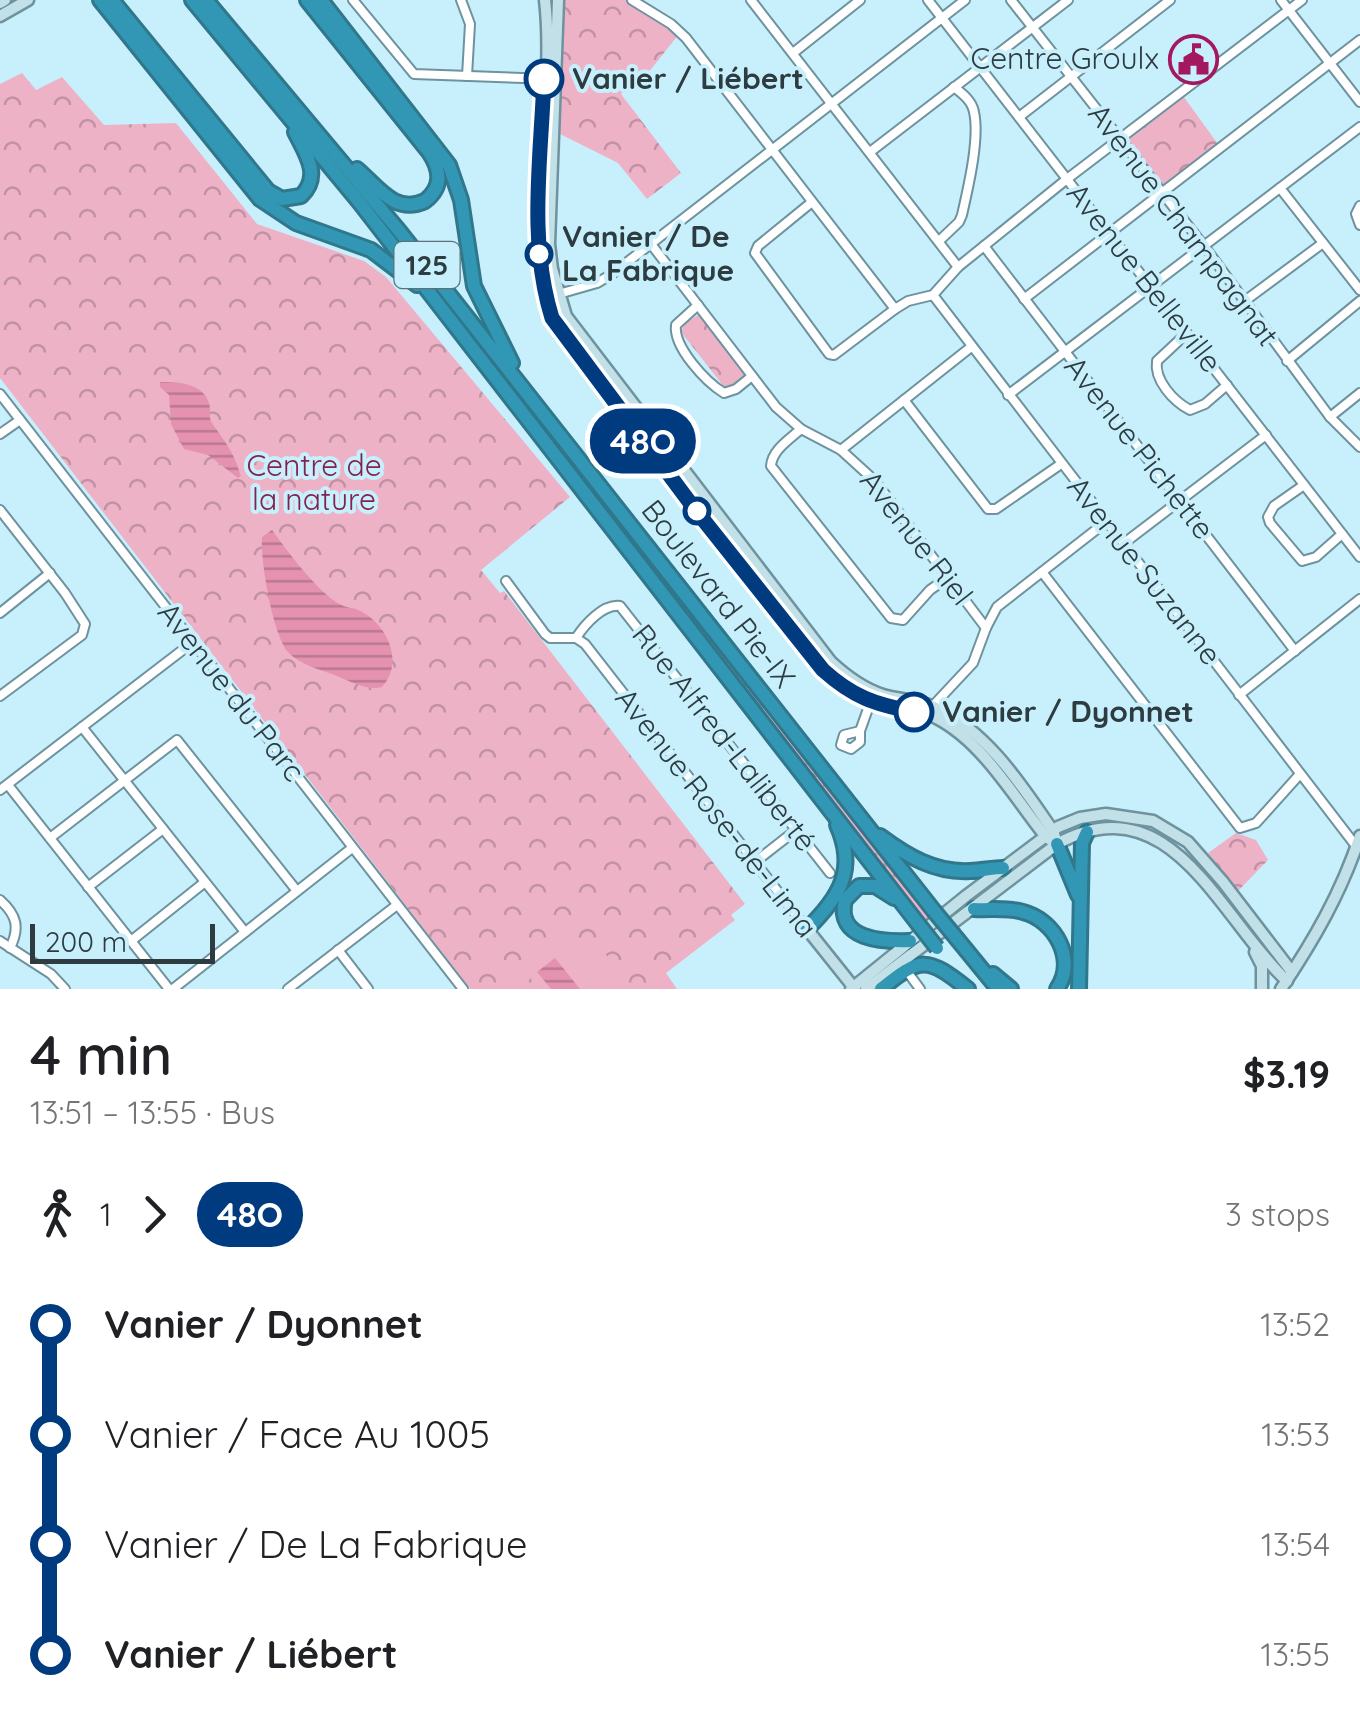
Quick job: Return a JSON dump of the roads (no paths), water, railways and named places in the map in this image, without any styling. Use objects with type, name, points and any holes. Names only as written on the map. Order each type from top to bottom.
[{"type":"highway","points":[[100,0],[265,204],[296,223],[376,253],[437,302]]},
{"type":"highway","points":[[112,0],[270,193],[288,200],[305,193],[312,173],[285,112]]},
{"type":"highway","name":"Boulevard Pie-IX","points":[[192,0],[437,302],[970,989]]},
{"type":"highway","name":"Boulevard Pie-IX","points":[[206,0],[524,388],[998,989]]},
{"type":"highway","points":[[307,0],[429,152],[438,169],[437,188],[423,203],[398,204],[328,145]]},
{"type":"highway","points":[[322,0],[452,170],[461,200],[474,286],[524,388]]},
{"type":"highway","points":[[807,929],[836,893],[847,869],[846,846],[828,804]]},
{"type":"highway","points":[[868,828],[905,854],[931,866],[962,872],[1003,868]]},
{"type":"highway","points":[[1078,989],[1082,843],[1086,832]]},
{"type":"highway","points":[[1052,837],[1068,865],[1080,902]]},
{"type":"highway","points":[[902,904],[877,887],[864,885],[849,893],[843,913],[852,929],[869,939],[910,941]]},
{"type":"highway","points":[[974,909],[1019,910],[1047,926],[1057,938],[1065,959],[1064,978],[1058,989]]},
{"type":"highway","points":[[971,957],[1011,989]]},
{"type":"highway","points":[[880,989],[909,967],[921,963],[938,966],[970,989]]},
{"type":"street","points":[[0,16],[28,0]]},
{"type":"street","points":[[353,0],[414,74],[550,79]]},
{"type":"street","points":[[461,0],[469,17],[467,76]]},
{"type":"street","points":[[545,0],[550,79]]},
{"type":"street","points":[[558,0],[537,243],[552,296],[552,318],[823,670],[842,687],[957,719],[1007,768],[1052,837]]},
{"type":"street","points":[[632,0],[686,38],[895,309]]},
{"type":"street","points":[[793,53],[860,0]]},
{"type":"street","name":"Avenue Belleville","points":[[928,0],[1360,558]]},
{"type":"street","points":[[552,296],[597,283],[966,0]]},
{"type":"street","name":"Avenue Champagnat","points":[[1011,0],[1204,246],[1242,303],[1330,417],[1360,447]]},
{"type":"street","points":[[870,152],[1068,0]]},
{"type":"street","points":[[1019,117],[1170,0]]},
{"type":"street","points":[[1281,0],[1360,102]]},
{"type":"street","points":[[812,202],[758,246],[755,253],[829,354],[834,355],[908,301],[932,295],[958,267],[1067,179],[1302,0]]},
{"type":"street","points":[[753,1],[958,267]]},
{"type":"street","points":[[1024,299],[1360,40]]},
{"type":"street","points":[[939,242],[962,215],[974,131],[974,111],[969,100],[954,88]]},
{"type":"street","points":[[1008,395],[1360,127]]},
{"type":"street","points":[[1280,188],[1360,290]]},
{"type":"street","points":[[1360,206],[1356,214],[1360,225]]},
{"type":"street","points":[[1242,303],[1323,242]]},
{"type":"street","name":"Avenue Riel","points":[[650,244],[776,407],[801,429],[840,450],[875,481],[986,628]]},
{"type":"street","name":"Avenue Pichette","points":[[984,246],[1295,650]]},
{"type":"street","name":"Avenue Suzanne","points":[[932,295],[1300,774],[1358,842]]},
{"type":"street","points":[[1286,360],[1360,301]]},
{"type":"street","points":[[698,305],[676,325],[677,340],[714,387],[724,392],[736,389],[752,376]]},
{"type":"street","points":[[1187,334],[1157,361],[1158,377],[1190,410],[1205,404],[1227,386]]},
{"type":"street","points":[[840,450],[971,347]]},
{"type":"street","name":"Avenue du Parc","points":[[0,394],[462,989]]},
{"type":"street","points":[[1330,417],[1360,394]]},
{"type":"street","points":[[904,400],[988,509],[996,509],[1061,464]]},
{"type":"street","points":[[0,434],[20,420]]},
{"type":"street","points":[[801,429],[771,459],[771,466],[890,618],[902,620],[947,578]]},
{"type":"street","points":[[1123,544],[1266,435]]},
{"type":"street","points":[[1304,485],[1274,506],[1268,516],[1270,523],[1302,560],[1316,557],[1342,534]]},
{"type":"street","points":[[0,510],[3,522],[50,574],[85,624],[82,634],[0,696]]},
{"type":"street","points":[[929,710],[974,663],[998,608],[1106,522]]},
{"type":"street","points":[[1042,572],[1240,828],[1256,823],[1300,774]]},
{"type":"street","points":[[0,613],[50,574]]},
{"type":"street","points":[[506,581],[545,634],[550,638],[576,638]]},
{"type":"street","points":[[1239,694],[1360,599]]},
{"type":"street","name":"Rue Alfred-Laliberté","points":[[576,638],[583,628],[617,605],[830,874]]},
{"type":"street","name":"Avenue Rose-de-Lima","points":[[576,638],[585,644],[856,989]]},
{"type":"street","points":[[192,642],[4,788],[50,838],[171,989],[352,848]]},
{"type":"street","points":[[860,730],[873,697]]},
{"type":"street","points":[[82,727],[245,932]]},
{"type":"street","points":[[50,838],[176,740],[297,891]]},
{"type":"street","points":[[856,989],[1003,868],[1075,820],[1106,814],[1140,818],[1172,830],[1198,851],[1280,955],[1287,981]]},
{"type":"street","points":[[88,887],[163,829]]},
{"type":"street","points":[[856,989],[974,909],[1052,837],[1125,829],[1169,846],[1188,862],[1287,981]]},
{"type":"street","points":[[756,862],[796,830]]},
{"type":"street","points":[[1287,981],[1339,894],[1358,842]]},
{"type":"street","points":[[131,941],[206,882]]},
{"type":"street","points":[[0,900],[17,922],[18,932],[10,948]]},
{"type":"street","points":[[288,989],[397,906]]},
{"type":"street","points":[[1244,934],[1261,964],[1262,989]]},
{"type":"street","points":[[0,941],[51,974],[66,989]]},
{"type":"street","points":[[338,950],[368,989]]},
{"type":"street","points":[[1280,955],[1302,958]]},
{"type":"street","points":[[909,974],[920,989]]},
{"type":"place","name":"Centre Groulx","points":[[1194,59]]},
{"type":"place","name":"Vanier / Liébert","points":[[544,79]]},
{"type":"place","name":"Vanier / De La Fabrique","points":[[539,254]]},
{"type":"place","name":"Vanier / Dyonnet","points":[[914,712]]},
{"type":"park label","name":"Centre de la nature","points":[[314,483]]}]
